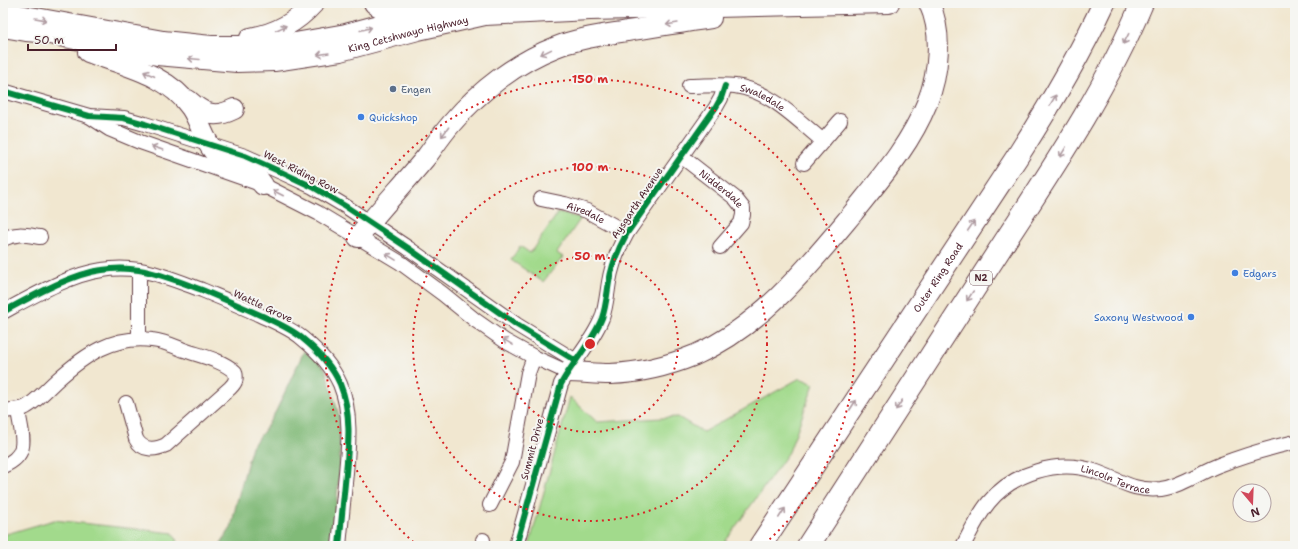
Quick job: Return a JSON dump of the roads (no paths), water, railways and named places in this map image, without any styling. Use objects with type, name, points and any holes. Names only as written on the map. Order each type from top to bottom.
[{"type":"highway","name":"Outer Ring Road","points":[[760,546],[1054,98],[1091,31],[1104,3]]},
{"type":"highway","name":"N2","points":[[808,546],[1058,160],[1110,70],[1132,28],[1142,3]]},
{"type":"main road","points":[[188,44],[241,39],[268,34],[295,20],[314,3]]},
{"type":"main road","points":[[374,3],[379,7],[392,11],[440,3]]},
{"type":"main road","name":"King Cetshwayo Highway","points":[[3,12],[163,41],[211,46],[259,46],[295,43],[346,34],[440,8],[472,3]]},
{"type":"main road","name":"King Cetshwayo Highway","points":[[3,27],[157,55],[237,62],[274,61],[340,51],[439,25],[485,15],[590,10],[889,3]]},
{"type":"main road","points":[[576,369],[610,374],[638,371],[664,366],[695,355],[720,342],[749,322],[791,284],[821,251],[883,175],[907,143],[920,120],[928,102],[938,57],[937,34],[933,11],[929,3]]},
{"type":"main road","points":[[364,230],[452,123],[493,84],[522,65],[556,47],[604,35],[780,6]]},
{"type":"main road","points":[[3,31],[32,32],[149,74],[164,82],[201,111],[206,113],[222,114],[234,109]]},
{"type":"main road","points":[[183,96],[192,110],[200,129],[220,158],[251,172],[263,185]]},
{"type":"street","name":"Swaledale","points":[[689,86],[725,86],[743,88],[762,94],[772,99],[822,141]]},
{"type":"street","name":"Aysgarth Avenue","points":[[576,369],[602,317],[613,263],[619,248],[627,233],[716,107],[725,86]]},
{"type":"street","name":"West Riding Row","points":[[3,91],[89,116],[124,118],[209,143],[253,159],[307,184],[345,206],[364,230],[401,263],[475,320],[534,357],[576,369]]},
{"type":"street","name":"West Riding Row","points":[[89,116],[109,129],[140,142],[263,185],[318,213],[364,230],[422,258],[576,369]]},
{"type":"street","points":[[804,163],[840,121]]},
{"type":"street","name":"Nidderdale","points":[[681,156],[735,198],[743,208],[743,215],[740,223],[720,247]]},
{"type":"street","name":"Airedale","points":[[541,199],[587,210],[627,233]]},
{"type":"street","points":[[3,240],[14,235],[23,234],[40,238]]},
{"type":"street","points":[[412,272],[422,258]]},
{"type":"street","name":"Wattle Grove","points":[[3,312],[51,288],[91,272],[114,269],[139,270],[195,288],[229,301],[275,322],[302,337],[323,357],[332,369],[340,384],[344,396],[349,450],[339,546]]},
{"type":"street","points":[[139,270],[139,339]]},
{"type":"street","points":[[3,411],[18,410],[32,404],[66,372],[90,354],[118,342],[139,339],[154,340],[172,345],[225,365],[235,372],[236,382],[166,445],[158,449],[143,447],[138,444],[126,403]]},
{"type":"street","points":[[490,505],[512,462],[528,373],[534,357]]},
{"type":"street","name":"Summit Drive","points":[[516,546],[561,384],[576,369]]},
{"type":"street","points":[[3,466],[14,460],[22,451],[18,410]]},
{"type":"street","name":"Lincoln Terrace","points":[[963,546],[985,507],[990,501],[1013,481],[1028,474],[1052,468],[1074,467],[1096,471],[1131,486],[1151,489],[1162,488],[1180,484],[1210,469],[1248,454],[1295,442]]},
{"type":"place","name":"Engen","points":[[393,89]]},
{"type":"place","name":"Quickshop","points":[[361,117]]},
{"type":"place","name":"Edgars","points":[[1235,273]]},
{"type":"place","name":"Saxony Westwood","points":[[1191,317]]}]
